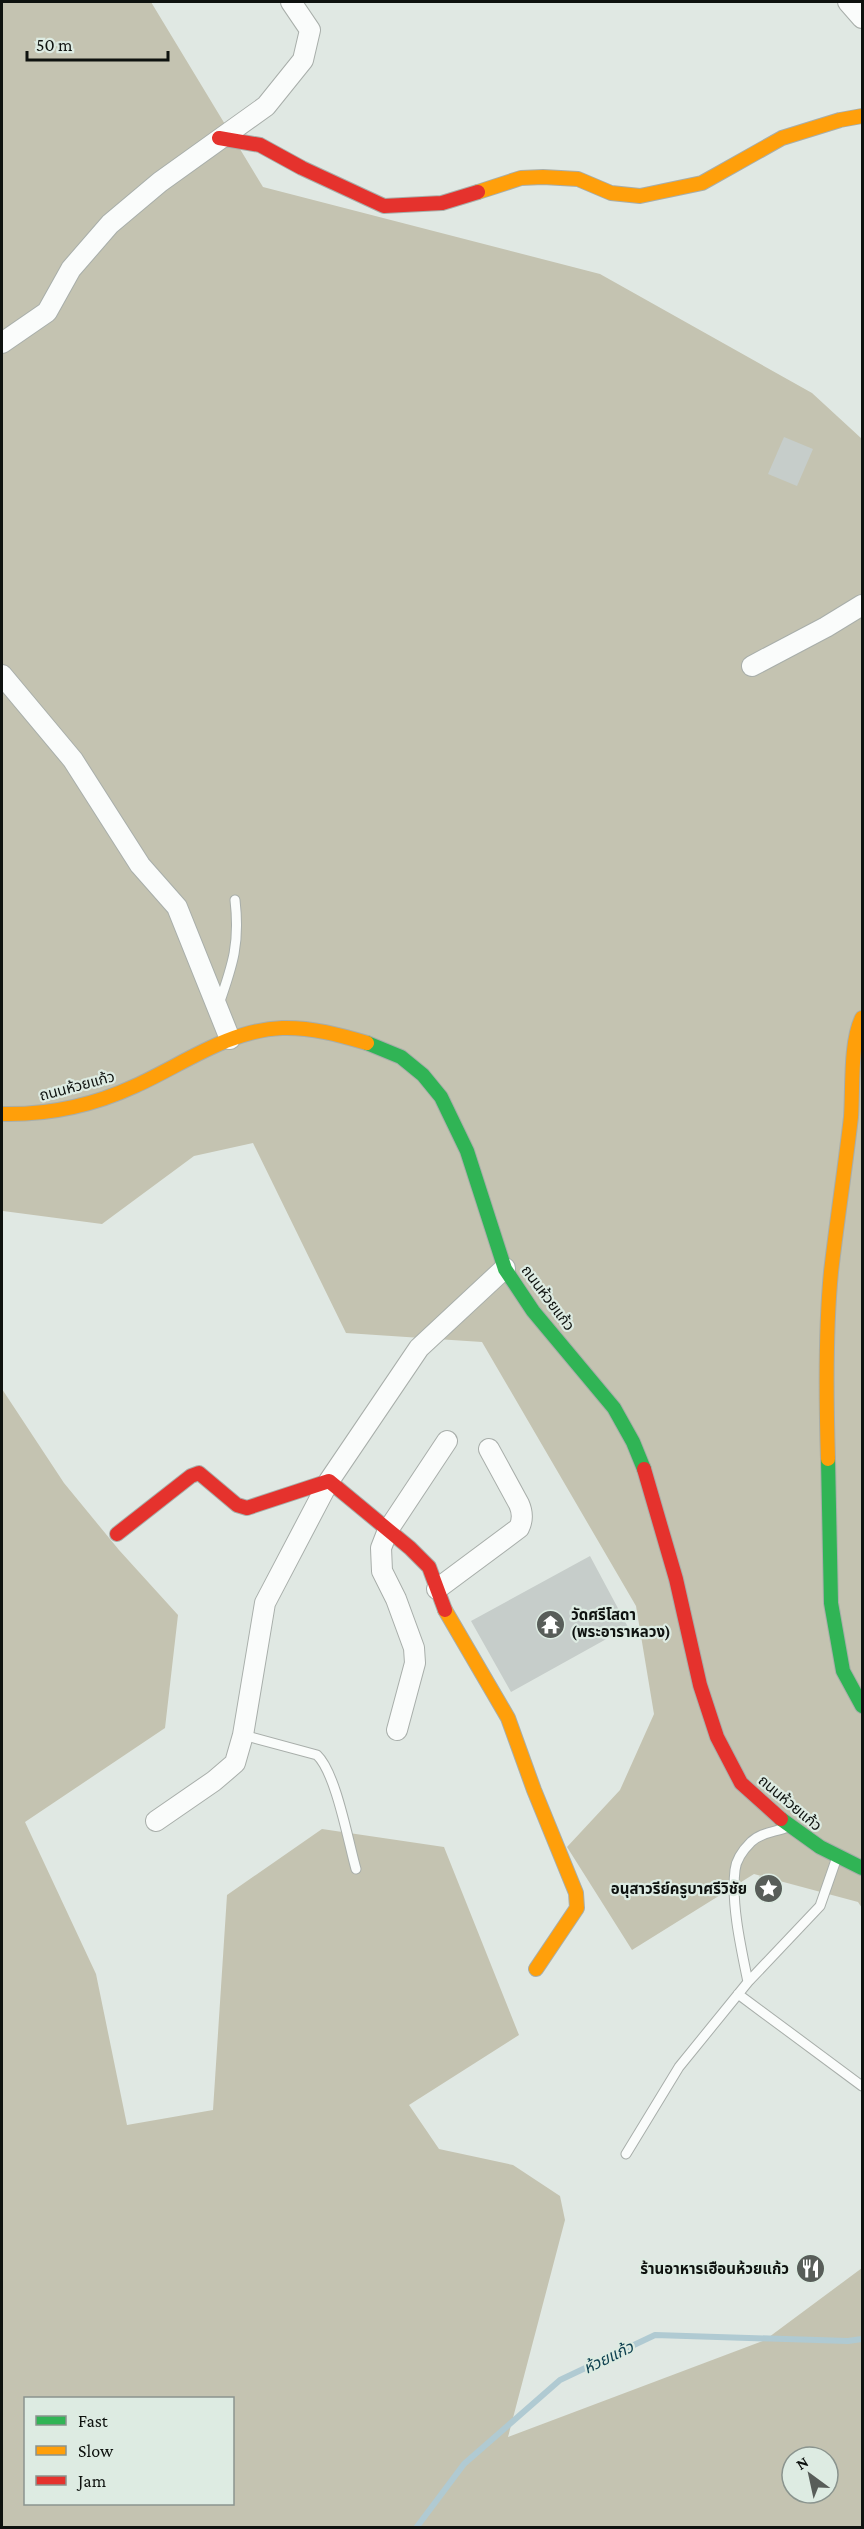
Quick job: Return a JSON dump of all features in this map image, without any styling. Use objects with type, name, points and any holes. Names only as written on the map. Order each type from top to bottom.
[{"type":"street","points":[[2,344],[47,312],[71,269],[110,224],[160,182],[266,106],[303,60],[310,30],[291,2]]},
{"type":"street","points":[[848,2],[862,18]]},
{"type":"street","points":[[219,138],[260,145],[302,168],[384,206],[442,203],[521,178],[543,177],[578,178],[611,193],[640,196],[702,183],[782,138],[840,120],[862,116]]},
{"type":"street","points":[[752,666],[862,605]]},
{"type":"street","points":[[2,675],[72,760],[140,865],[177,907],[231,1039]]},
{"type":"street","points":[[862,1018],[853,1059],[854,1083],[831,1274],[826,1395],[831,1603],[843,1671],[862,1706]]},
{"type":"street","name":"ถนนห้วยแก้ว","points":[[2,1114],[29,1116],[75,1107],[116,1095],[196,1053],[231,1039],[274,1028],[314,1031],[377,1046],[408,1062],[433,1083],[458,1127],[505,1268],[534,1311],[604,1395],[627,1428],[646,1473],[680,1594],[692,1658],[707,1711],[739,1781],[807,1842],[862,1868]]},
{"type":"street","points":[[156,1821],[214,1781],[235,1763],[243,1735],[265,1603],[329,1481],[419,1348],[505,1268]]},
{"type":"street","points":[[397,1730],[415,1663],[414,1648],[380,1565],[381,1548],[388,1530],[447,1441]]},
{"type":"street","points":[[437,1589],[519,1528],[521,1523],[522,1510],[489,1449]]},
{"type":"street","points":[[117,1534],[194,1474],[204,1474],[237,1505],[248,1508],[329,1481]]},
{"type":"street","points":[[329,1481],[410,1548],[429,1567],[446,1613],[508,1718],[534,1790],[576,1893],[577,1908],[536,1970]]},
{"type":"lane","points":[[218,1007],[235,959],[238,928],[235,900]]},
{"type":"lane","points":[[243,1735],[317,1755],[323,1760],[330,1776],[356,1869]]},
{"type":"lane","points":[[748,1982],[740,1940],[735,1868],[741,1853],[752,1840],[764,1833],[788,1827]]},
{"type":"lane","points":[[626,2154],[680,2067],[748,1982],[820,1906],[837,1858]]},
{"type":"lane","points":[[738,1994],[862,2086]]},
{"type":"green space","points":[[2,2],[151,2],[263,187],[600,274],[812,393],[862,439],[862,1908],[858,1902],[754,1874],[632,1950],[567,1847],[620,1790],[654,1714],[636,1606],[482,1342],[346,1333],[253,1143],[194,1156],[102,1224],[3,1211]]},
{"type":"green space","points":[[2,1389],[64,1483],[119,1550],[178,1615],[165,1728],[25,1822],[96,1974],[127,2125],[213,2110],[227,1895],[322,1829],[444,1847],[519,2035],[409,2105],[439,2149],[513,2165],[560,2196],[565,2220],[508,2437],[765,2340],[862,2268],[862,2527],[2,2527]]},
{"type":"building","points":[[784,437],[813,449],[797,486],[768,474]]},
{"type":"building","name":"วัดศรีโสดา (พระอาราหลวง)","points":[[590,1556],[628,1627],[511,1692],[471,1621]]},
{"type":"waterway","name":"ห้วยแก้ว","points":[[416,2528],[464,2464],[560,2380],[655,2335],[848,2341],[862,2339]]},
{"type":"traffic: fast","points":[[367,1043],[401,1057],[423,1075],[441,1097],[467,1151],[505,1269],[533,1311],[614,1408],[633,1442],[644,1469]]},
{"type":"traffic: fast","points":[[828,1459],[831,1603],[843,1671],[862,1706]]},
{"type":"traffic: fast","points":[[781,1819],[820,1847],[862,1868]]},
{"type":"traffic: slow","points":[[478,192],[521,178],[543,177],[578,179],[611,193],[640,196],[702,183],[782,138],[840,120],[862,116]]},
{"type":"traffic: slow","points":[[828,1459],[826,1366],[829,1295],[851,1117],[855,1040],[862,1018]]},
{"type":"traffic: slow","points":[[2,1114],[53,1111],[103,1099],[153,1078],[224,1042],[262,1030],[282,1028],[315,1030],[367,1043]]},
{"type":"traffic: slow","points":[[445,1610],[508,1718],[534,1790],[576,1893],[577,1908],[536,1969]]},
{"type":"traffic: jam","points":[[219,138],[260,145],[302,168],[384,206],[442,203],[478,192]]},
{"type":"traffic: jam","points":[[644,1469],[676,1579],[700,1685],[717,1737],[741,1783],[781,1819]]},
{"type":"traffic: jam","points":[[117,1534],[191,1476],[199,1473],[237,1505],[247,1508],[329,1481],[410,1548],[429,1567],[445,1610]]},
{"type":"place","name":"วัดศรีโสดา (พระอาราหลวง)","points":[[550,1624]]},
{"type":"place","name":"อนุสาวรีย์ครูบาศรีวิชัย","points":[[768,1889]]},
{"type":"place","name":"ร้านอาหารเฮือนห้วยแก้ว","points":[[810,2269]]}]
